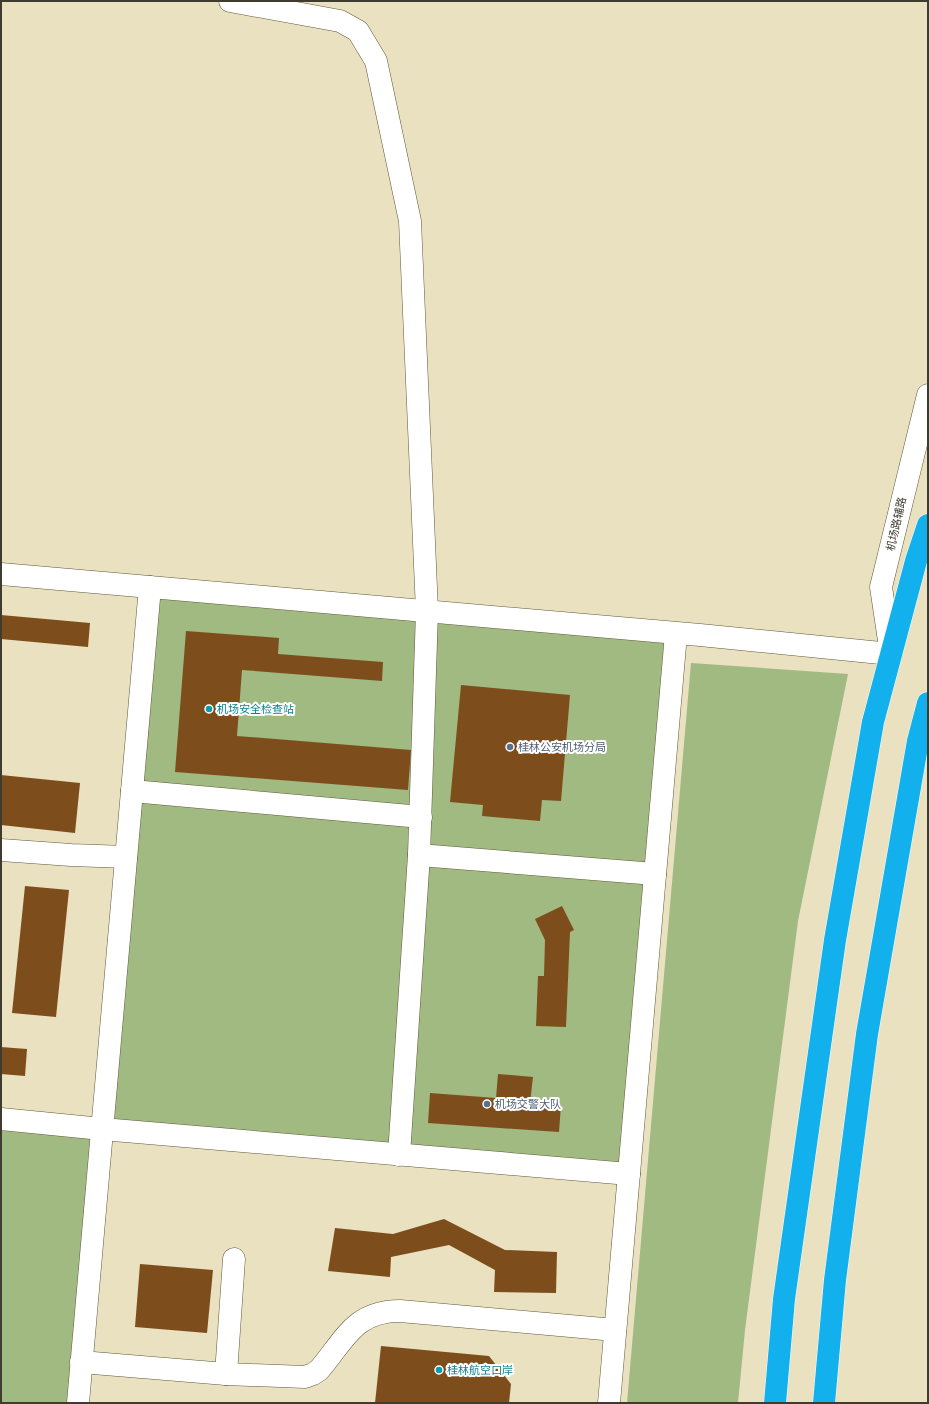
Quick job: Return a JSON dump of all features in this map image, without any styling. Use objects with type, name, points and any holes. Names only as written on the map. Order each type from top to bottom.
[{"type":"highway","points":[[775,1403],[784,1299],[835,940],[873,722],[916,561],[928,525]]},
{"type":"highway","points":[[824,1403],[835,1280],[867,1034],[918,741],[928,703]]},
{"type":"street","points":[[230,1],[340,21],[358,31],[376,61],[410,221],[427,611],[421,817],[399,1155]]},
{"type":"street","name":"机场路辅路","points":[[891,654],[882,587],[928,395]]},
{"type":"street","points":[[1,574],[707,636],[891,654]]},
{"type":"street","points":[[78,1403],[150,587]]},
{"type":"street","points":[[609,1403],[676,634]]},
{"type":"street","points":[[132,792],[421,817]]},
{"type":"street","points":[[1,850],[126,857]]},
{"type":"street","points":[[419,855],[655,874]]},
{"type":"street","points":[[1,1118],[102,1130],[629,1174]]},
{"type":"street","points":[[226,1374],[234,1259]]},
{"type":"street","points":[[81,1362],[226,1374],[305,1377],[319,1370],[358,1323],[386,1311],[615,1330]]},
{"type":"green space","points":[[150,587],[676,634],[629,1174],[102,1130],[78,1403],[1,1403],[1,1119],[102,1129]]},
{"type":"green space","points":[[691,663],[848,674],[798,921],[745,1330],[738,1403],[627,1403]]},
{"type":"building","points":[[1,615],[90,623],[88,647],[1,639]]},
{"type":"building","name":"机场安全检查站","points":[[186,631],[279,638],[278,654],[383,662],[382,681],[242,670],[237,736],[411,750],[408,790],[175,772]]},
{"type":"building","name":"桂林公安机场分局","points":[[461,685],[570,695],[561,801],[542,800],[540,821],[482,816],[483,805],[450,802]]},
{"type":"building","points":[[1,775],[80,783],[75,833],[1,825]]},
{"type":"building","points":[[25,886],[69,890],[56,1017],[12,1013]]},
{"type":"building","points":[[562,906],[574,930],[570,932],[566,1027],[536,1026],[538,976],[544,976],[545,940],[535,919]]},
{"type":"building","points":[[1,1047],[27,1049],[25,1076],[1,1074]]},
{"type":"building","name":"机场交警大队","points":[[498,1074],[533,1077],[530,1103],[561,1105],[559,1132],[428,1123],[430,1093],[496,1098]]},
{"type":"building","points":[[444,1219],[505,1250],[557,1252],[556,1293],[494,1292],[495,1270],[449,1245],[391,1257],[390,1277],[328,1271],[335,1228],[393,1234]]},
{"type":"building","points":[[140,1264],[213,1270],[207,1333],[135,1327]]},
{"type":"building","name":"桂林航空口岸","points":[[381,1346],[489,1356],[511,1384],[509,1403],[375,1403]]},
{"type":"place","name":"机场安全检查站","points":[[209,709]]},
{"type":"place","name":"桂林公安机场分局","points":[[510,747]]},
{"type":"place","name":"机场交警大队","points":[[487,1104]]},
{"type":"place","name":"桂林航空口岸","points":[[439,1370]]}]
